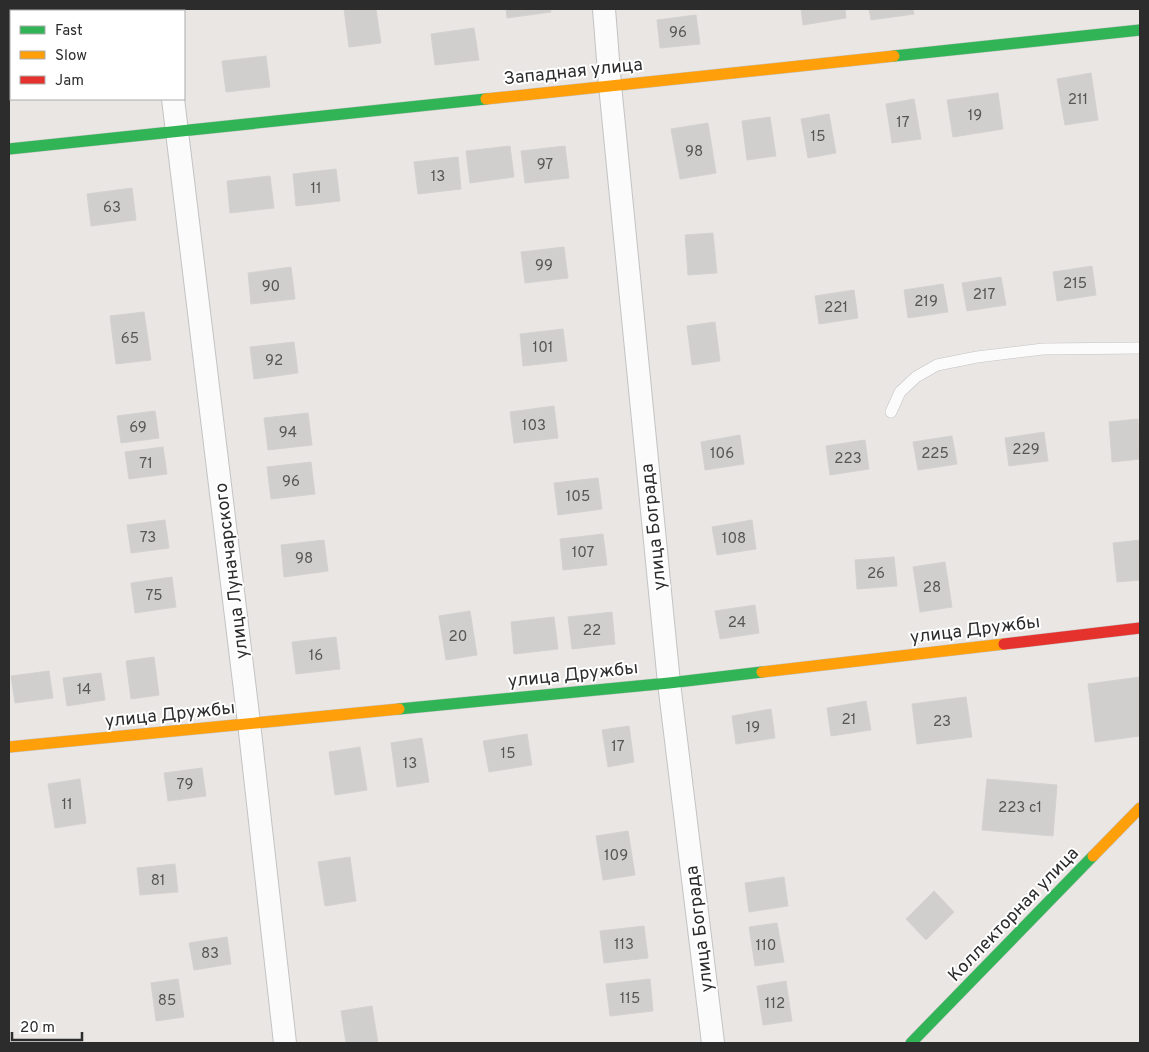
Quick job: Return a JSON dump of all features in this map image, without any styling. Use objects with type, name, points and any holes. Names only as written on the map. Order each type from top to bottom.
[{"type":"street","name":"улица Бограда","points":[[604,9],[669,683],[713,1043]]},
{"type":"street","name":"Западная улица","points":[[9,149],[1140,30]]},
{"type":"street","name":"улица Луначарского","points":[[173,100],[249,723],[285,1043]]},
{"type":"street","name":"улица Дружбы","points":[[9,747],[669,683],[1140,628]]},
{"type":"street","name":"Коллекторная улица","points":[[911,1043],[1140,808]]},
{"type":"lane","points":[[891,412],[900,392],[916,378],[937,365],[976,357],[1043,348],[1140,348]]},
{"type":"building","points":[[106,9],[106,10],[73,10]]},
{"type":"building","points":[[344,9],[376,9],[381,43],[349,47]]},
{"type":"building","points":[[506,9],[550,9],[551,12],[507,18]]},
{"type":"building","points":[[801,9],[845,9],[846,18],[803,25]]},
{"type":"building","points":[[869,9],[913,9],[914,14],[871,20]]},
{"type":"building","points":[[696,15],[700,44],[660,48],[657,20]]},
{"type":"building","points":[[474,28],[479,60],[435,65],[431,34]]},
{"type":"building","points":[[266,56],[270,87],[226,92],[222,61]]},
{"type":"building","points":[[1091,73],[1098,120],[1065,125],[1057,79]]},
{"type":"building","points":[[998,93],[1003,129],[953,137],[947,100]]},
{"type":"building","points":[[914,99],[921,139],[892,143],[886,104]]},
{"type":"building","points":[[829,114],[836,153],[808,158],[801,119]]},
{"type":"building","points":[[770,117],[776,156],[747,160],[742,121]]},
{"type":"building","points":[[708,123],[716,173],[680,179],[671,129]]},
{"type":"building","points":[[510,146],[514,177],[470,183],[466,151]]},
{"type":"building","points":[[565,146],[569,178],[525,183],[521,151]]},
{"type":"building","points":[[458,157],[461,189],[418,194],[414,162]]},
{"type":"building","points":[[336,169],[340,201],[296,206],[293,174]]},
{"type":"building","points":[[270,176],[274,208],[230,213],[227,181]]},
{"type":"building","points":[[132,188],[136,220],[91,226],[87,194]]},
{"type":"building","points":[[713,233],[717,273],[688,275],[685,235]]},
{"type":"building","points":[[564,247],[568,278],[525,283],[521,252]]},
{"type":"building","points":[[1092,266],[1096,295],[1057,301],[1053,272]]},
{"type":"building","points":[[291,267],[295,299],[251,304],[248,273]]},
{"type":"building","points":[[1001,277],[1006,305],[967,311],[962,283]]},
{"type":"building","points":[[943,284],[948,312],[908,318],[904,290]]},
{"type":"building","points":[[854,290],[858,318],[819,324],[815,296]]},
{"type":"building","points":[[144,312],[151,360],[116,364],[110,316]]},
{"type":"building","points":[[715,322],[720,361],[692,365],[687,326]]},
{"type":"building","points":[[563,329],[567,361],[523,366],[520,334]]},
{"type":"building","points":[[294,342],[298,373],[254,379],[250,347]]},
{"type":"building","points":[[554,406],[558,438],[514,443],[510,412]]},
{"type":"building","points":[[155,411],[159,438],[121,443],[117,416]]},
{"type":"building","points":[[308,413],[312,445],[268,450],[264,418]]},
{"type":"building","points":[[1138,419],[1140,459],[1112,462],[1109,422]]},
{"type":"building","points":[[1044,432],[1048,461],[1009,466],[1005,438]]},
{"type":"building","points":[[740,435],[744,464],[705,470],[701,442]]},
{"type":"building","points":[[952,436],[957,464],[918,470],[913,442]]},
{"type":"building","points":[[865,440],[869,469],[830,475],[826,446]]},
{"type":"building","points":[[163,447],[167,474],[129,479],[125,452]]},
{"type":"building","points":[[311,462],[315,494],[271,499],[267,467]]},
{"type":"building","points":[[598,478],[602,509],[558,515],[554,483]]},
{"type":"building","points":[[165,520],[169,548],[131,553],[127,525]]},
{"type":"building","points":[[752,520],[756,549],[717,555],[712,527]]},
{"type":"building","points":[[603,534],[607,565],[563,570],[560,539]]},
{"type":"building","points":[[324,540],[328,571],[284,577],[281,545]]},
{"type":"building","points":[[1140,540],[1140,580],[1117,582],[1113,543]]},
{"type":"building","points":[[894,557],[897,586],[857,589],[855,560]]},
{"type":"building","points":[[945,562],[952,607],[920,612],[913,567]]},
{"type":"building","points":[[172,577],[176,607],[135,613],[131,583]]},
{"type":"building","points":[[755,605],[759,633],[720,639],[715,611]]},
{"type":"building","points":[[470,611],[477,655],[446,660],[439,616]]},
{"type":"building","points":[[612,612],[615,644],[572,649],[568,617]]},
{"type":"building","points":[[554,617],[558,649],[514,654],[511,622]]},
{"type":"building","points":[[336,637],[340,669],[296,674],[292,642]]},
{"type":"building","points":[[154,657],[159,695],[131,699],[126,661]]},
{"type":"building","points":[[49,671],[53,698],[15,703],[11,676]]},
{"type":"building","points":[[101,673],[105,700],[67,706],[63,678]]},
{"type":"building","points":[[1140,677],[1140,736],[1095,742],[1088,684]]},
{"type":"building","points":[[966,697],[972,737],[917,744],[912,704]]},
{"type":"building","points":[[866,701],[871,730],[831,736],[827,708]]},
{"type":"building","points":[[771,709],[775,738],[736,744],[732,716]]},
{"type":"building","points":[[629,726],[634,762],[608,767],[602,730]]},
{"type":"building","points":[[527,734],[532,765],[489,772],[483,741]]},
{"type":"building","points":[[422,738],[429,782],[397,787],[391,743]]},
{"type":"building","points":[[360,747],[367,790],[335,795],[329,752]]},
{"type":"building","points":[[202,768],[206,796],[168,801],[164,773]]},
{"type":"building","points":[[80,779],[86,823],[55,828],[48,784]]},
{"type":"building","points":[[987,779],[1057,785],[1053,836],[982,830]]},
{"type":"building","points":[[628,831],[635,875],[603,880],[596,836]]},
{"type":"building","points":[[350,857],[356,901],[325,906],[318,862]]},
{"type":"building","points":[[175,864],[178,892],[140,895],[137,868]]},
{"type":"building","points":[[784,877],[788,906],[749,912],[745,883]]},
{"type":"building","points":[[934,891],[954,912],[926,940],[906,919]]},
{"type":"building","points":[[777,923],[784,962],[755,966],[749,927]]},
{"type":"building","points":[[644,926],[648,958],[604,963],[600,931]]},
{"type":"building","points":[[227,937],[231,964],[194,970],[189,943]]},
{"type":"building","points":[[178,979],[184,1017],[156,1021],[151,983]]},
{"type":"building","points":[[650,979],[653,1011],[610,1016],[606,984]]},
{"type":"building","points":[[786,981],[792,1021],[763,1025],[757,986]]},
{"type":"building","points":[[372,1006],[378,1043],[346,1043],[341,1011]]},
{"type":"traffic: fast","points":[[894,56],[1140,30]]},
{"type":"traffic: fast","points":[[9,149],[486,99]]},
{"type":"traffic: fast","points":[[399,709],[669,683],[762,672]]},
{"type":"traffic: fast","points":[[911,1043],[1093,856]]},
{"type":"traffic: slow","points":[[486,99],[894,56]]},
{"type":"traffic: slow","points":[[762,672],[1004,644]]},
{"type":"traffic: slow","points":[[9,747],[399,709]]},
{"type":"traffic: slow","points":[[1093,856],[1140,808]]},
{"type":"traffic: jam","points":[[1004,644],[1140,628]]}]
